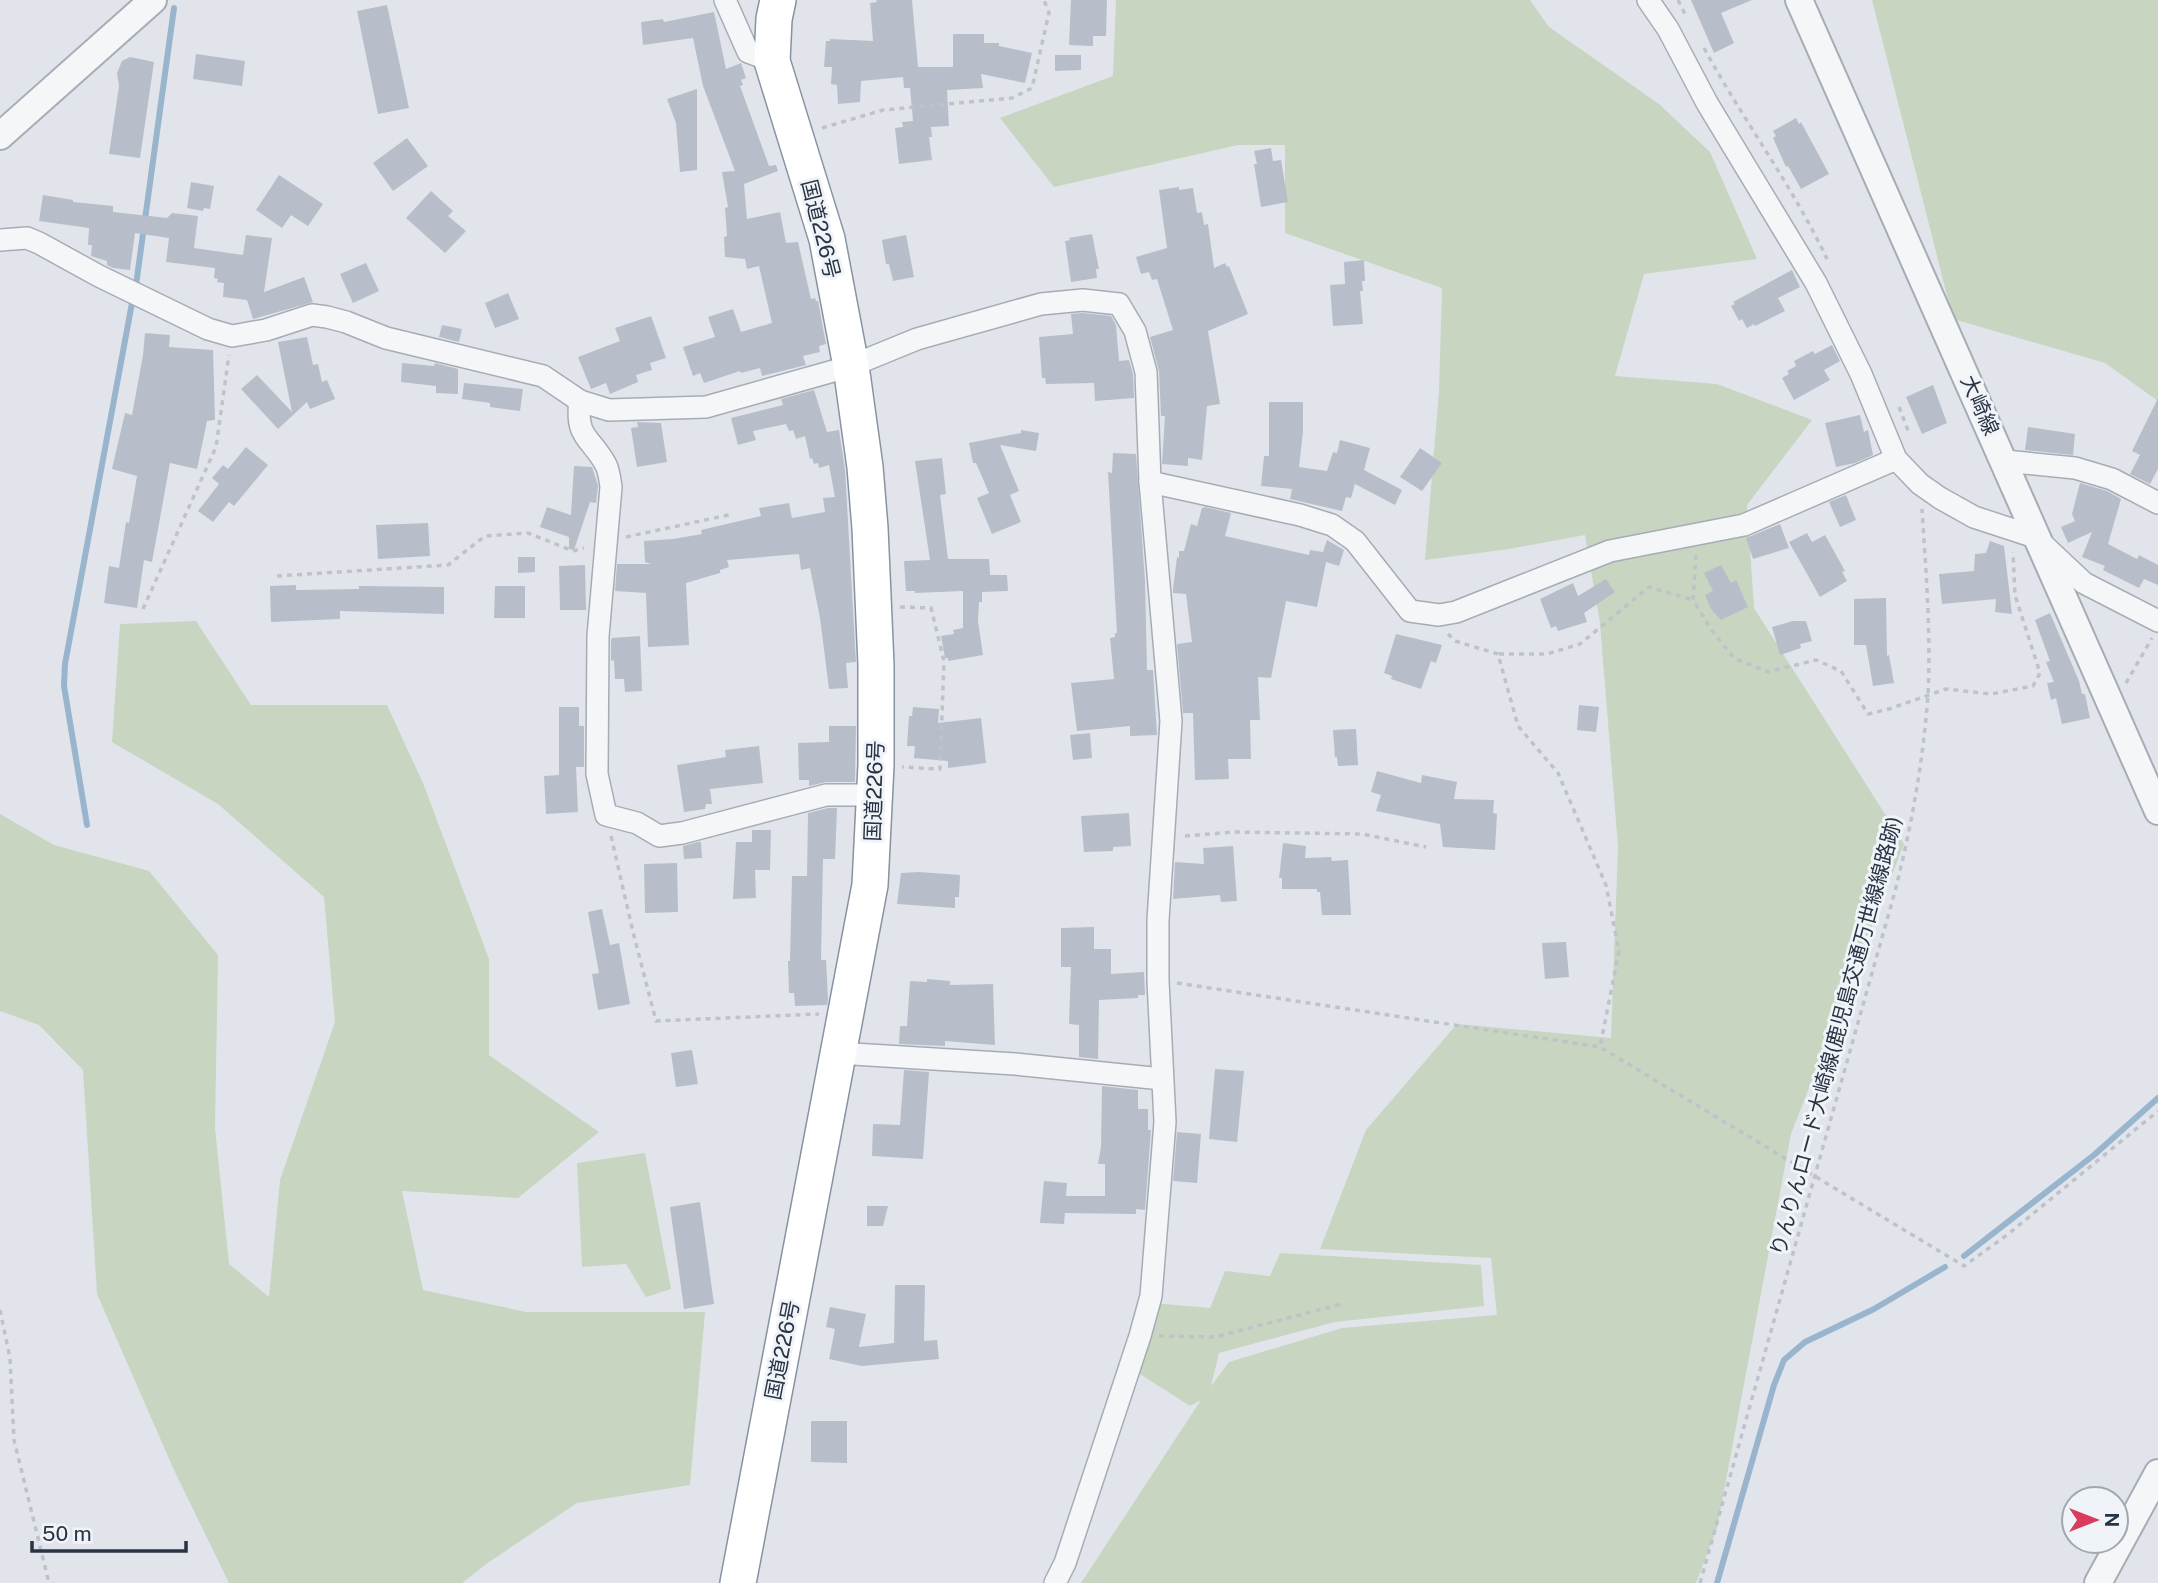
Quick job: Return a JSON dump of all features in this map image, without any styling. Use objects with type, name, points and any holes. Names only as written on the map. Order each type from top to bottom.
[{"type":"highway","name":"国道226号","points":[[738,1583],[870,884],[875,780],[874,606],[866,479],[851,366],[827,239],[772,61],[774,19],[778,0]]},
{"type":"street","points":[[0,136],[153,0]]},
{"type":"street","points":[[725,0],[748,52],[772,61]]},
{"type":"street","points":[[1648,0],[1668,29],[1707,103],[1816,283],[1861,374],[1896,459],[1920,484],[1941,499],[1974,517],[2024,533],[2084,583],[2158,621]]},
{"type":"street","name":"大崎線","points":[[1799,0],[2005,460],[2024,533],[2082,636],[2158,811]]},
{"type":"street","points":[[0,240],[27,238],[208,329],[232,336],[266,330],[312,315],[327,317],[386,338],[542,376],[580,401],[609,410],[706,407],[851,366],[917,339],[1041,304],[1083,300],[1119,304],[1135,331],[1146,372],[1150,482],[1171,722],[1158,920],[1158,981],[1165,1122],[1150,1296],[1140,1336],[1065,1563],[1055,1583]]},
{"type":"street","points":[[580,401],[577,420],[584,436],[607,466],[611,487],[598,636],[597,774],[606,815],[637,823],[659,836],[682,833],[875,780]]},
{"type":"street","points":[[1150,482],[1300,515],[1332,525],[1355,541],[1409,611],[1425,614],[1455,612],[1610,551],[1744,524],[1896,459]]},
{"type":"street","points":[[2005,460],[2075,468],[2112,479],[2158,503]]},
{"type":"street","points":[[837,1053],[1014,1064],[1162,1079]]},
{"type":"street","points":[[2098,1583],[2158,1473]]},
{"type":"path","points":[[796,136],[883,110],[1013,98],[1032,88],[1049,13],[1044,0]]},
{"type":"path","points":[[1678,0],[1688,20]]},
{"type":"path","points":[[1701,43],[1807,217],[1831,267]]},
{"type":"path","points":[[143,609],[216,447],[232,336]]},
{"type":"path","points":[[1897,403],[1910,438]]},
{"type":"path","name":"りんりんロード大崎線(鹿児島交通万世線線路跡)","points":[[1700,1583],[1895,895],[1911,826],[1928,695],[1920,484]]},
{"type":"path","points":[[277,576],[449,565],[485,536],[527,533],[573,551],[733,514]]},
{"type":"path","points":[[1698,532],[1693,600],[1712,631],[1734,658],[1768,672],[1816,660],[1841,671],[1868,714],[1946,689],[1991,694],[2033,686],[2040,673],[2015,595],[2024,533]]},
{"type":"path","points":[[1425,614],[1455,640],[1498,654],[1546,654],[1580,644],[1649,587],[1693,600]]},
{"type":"path","points":[[874,606],[931,608],[944,661],[940,769],[875,780]]},
{"type":"path","points":[[2111,708],[2158,627]]},
{"type":"path","points":[[1498,654],[1518,726],[1558,773],[1606,884],[1619,951],[1600,1047]]},
{"type":"path","points":[[606,815],[632,932],[656,1021],[845,1013]]},
{"type":"path","points":[[1165,838],[1233,832],[1362,834],[1426,847]]},
{"type":"path","points":[[1158,981],[1600,1047],[1964,1266],[2007,1235],[2158,1111]]},
{"type":"path","points":[[1140,1336],[1215,1337],[1342,1304]]},
{"type":"path","points":[[0,1310],[10,1358],[14,1440],[49,1583]]},
{"type":"green space","points":[[1116,0],[1530,0],[1549,27],[1659,104],[1710,152],[1757,259],[1644,274],[1615,376],[1717,384],[1812,420],[1747,505],[1754,608],[1904,844],[1791,1134],[1717,1528],[1696,1583],[1081,1583],[1201,1400],[1190,1406],[1140,1374],[1153,1303],[1210,1308],[1225,1271],[1270,1276],[1280,1253],[1481,1265],[1484,1306],[1335,1322],[1219,1353],[1211,1386],[1229,1362],[1342,1328],[1497,1315],[1491,1258],[1320,1249],[1366,1130],[1457,1024],[1611,1038],[1618,847],[1600,623],[1585,535],[1425,560],[1439,391],[1442,288],[1285,233],[1285,145],[1238,145],[1054,187],[1000,118],[1113,76]]},
{"type":"green space","points":[[1872,0],[2158,0],[2158,401],[2105,363],[1953,319]]},
{"type":"green space","points":[[196,621],[251,705],[387,705],[423,783],[489,959],[489,1055],[599,1132],[518,1198],[402,1191],[423,1290],[526,1312],[705,1312],[690,1485],[577,1503],[462,1583],[229,1583],[174,1470],[97,1294],[83,1070],[39,1025],[0,1011],[0,814],[54,845],[149,871],[218,955],[215,1128],[229,1264],[269,1297],[280,1180],[335,1022],[324,897],[218,804],[112,742],[120,624]]},
{"type":"green space","points":[[645,1153],[671,1289],[646,1297],[626,1264],[582,1267],[577,1163]]},
{"type":"building","points":[[876,0],[912,0],[918,67],[953,67],[953,34],[984,34],[984,43],[999,43],[999,46],[1032,53],[1025,83],[981,74],[983,88],[947,90],[949,126],[931,127],[932,137],[929,137],[932,160],[899,164],[895,128],[903,127],[902,122],[913,121],[910,88],[904,88],[903,77],[861,81],[860,102],[838,104],[837,85],[831,84],[832,67],[824,67],[826,41],[873,41],[870,3],[877,2]]},
{"type":"building","points":[[1071,0],[1107,0],[1106,36],[1093,36],[1093,46],[1069,45]]},
{"type":"building","points":[[1691,0],[1752,0],[1721,13],[1734,43],[1714,53]]},
{"type":"building","points":[[387,5],[409,108],[378,114],[357,11]]},
{"type":"building","points":[[714,12],[726,69],[741,63],[746,78],[741,80],[743,85],[740,86],[769,166],[776,165],[778,171],[744,184],[747,219],[780,212],[786,243],[798,242],[811,299],[818,301],[826,344],[819,346],[820,352],[803,356],[806,365],[762,376],[760,368],[741,373],[740,371],[704,383],[700,373],[693,376],[683,347],[715,337],[708,317],[733,309],[741,332],[772,323],[759,266],[747,269],[745,259],[725,257],[725,208],[728,207],[722,172],[735,171],[703,86],[693,38],[643,45],[641,22],[663,19],[664,22]]},
{"type":"building","points":[[196,54],[245,61],[242,86],[193,79]]},
{"type":"building","points":[[1055,55],[1081,55],[1081,70],[1055,71]]},
{"type":"building","points":[[130,57],[154,62],[140,158],[109,154],[119,86],[117,73],[122,61]]},
{"type":"building","points":[[697,89],[697,170],[680,172],[676,123],[667,99]]},
{"type":"building","points":[[1796,118],[1799,124],[1801,122],[1829,174],[1801,189],[1788,166],[1786,167],[1773,138],[1776,136],[1773,131]]},
{"type":"building","points":[[407,138],[428,166],[393,191],[373,163]]},
{"type":"building","points":[[1271,148],[1273,161],[1281,160],[1288,202],[1261,207],[1254,151]]},
{"type":"building","points":[[279,175],[323,204],[308,226],[291,215],[282,228],[256,210]]},
{"type":"building","points":[[191,182],[214,186],[210,209],[204,208],[203,211],[187,208]]},
{"type":"building","points":[[1179,187],[1179,190],[1193,188],[1197,213],[1202,212],[1204,225],[1208,224],[1214,268],[1225,263],[1229,266],[1248,314],[1208,331],[1220,404],[1207,406],[1202,460],[1188,458],[1188,466],[1162,464],[1165,416],[1161,416],[1159,371],[1150,337],[1173,330],[1157,279],[1152,280],[1149,272],[1141,274],[1136,257],[1167,248],[1159,190]]},
{"type":"building","points":[[431,191],[453,211],[448,216],[466,231],[445,253],[406,218]]},
{"type":"building","points":[[43,195],[73,202],[113,206],[113,212],[167,218],[172,213],[198,216],[194,248],[243,255],[246,235],[272,238],[264,292],[304,277],[313,302],[253,319],[247,300],[223,297],[224,283],[217,282],[218,279],[214,278],[215,268],[166,262],[169,238],[135,233],[130,270],[113,268],[107,265],[107,261],[91,256],[92,245],[88,245],[89,228],[39,221]]},
{"type":"building","points":[[1092,234],[1099,269],[1096,269],[1097,278],[1071,282],[1065,241]]},
{"type":"building","points":[[906,235],[914,277],[893,281],[889,264],[886,264],[882,240]]},
{"type":"building","points":[[1364,260],[1365,281],[1362,281],[1363,291],[1360,291],[1363,324],[1333,326],[1330,285],[1345,284],[1344,262]]},
{"type":"building","points":[[366,263],[379,291],[353,303],[340,274]]},
{"type":"building","points":[[1792,270],[1800,287],[1778,298],[1785,311],[1747,328],[1742,319],[1739,321],[1731,306],[1735,304],[1733,302]]},
{"type":"building","points":[[508,293],[519,319],[495,328],[485,303]]},
{"type":"building","points":[[1071,314],[1111,316],[1116,325],[1119,361],[1129,360],[1133,374],[1134,398],[1095,401],[1094,383],[1046,384],[1045,378],[1042,378],[1039,337],[1073,334]]},
{"type":"building","points":[[651,316],[666,358],[650,363],[652,370],[636,375],[638,382],[610,394],[606,383],[591,389],[578,357],[620,341],[615,328]]},
{"type":"building","points":[[442,325],[462,329],[459,342],[439,337]]},
{"type":"building","points":[[145,333],[170,335],[169,347],[213,350],[215,420],[207,421],[197,469],[170,463],[152,562],[144,560],[137,608],[104,603],[109,566],[119,568],[137,476],[112,469],[125,413],[132,415]]},
{"type":"building","points":[[307,337],[313,365],[318,364],[322,382],[327,380],[335,399],[310,409],[307,402],[278,429],[241,389],[257,375],[292,412],[278,342]]},
{"type":"building","points":[[1832,345],[1840,361],[1824,370],[1830,380],[1794,400],[1782,378],[1796,366],[1794,361]]},
{"type":"building","points":[[402,363],[434,366],[435,363],[458,369],[458,394],[436,393],[436,386],[401,382]]},
{"type":"building","points":[[464,383],[523,389],[520,411],[490,407],[490,403],[462,399]]},
{"type":"building","points":[[1933,385],[1947,423],[1922,434],[1906,397]]},
{"type":"building","points":[[814,390],[827,432],[839,430],[845,469],[856,662],[846,663],[848,688],[829,689],[820,618],[810,568],[801,570],[799,554],[727,560],[729,567],[720,570],[720,573],[686,583],[689,645],[648,647],[646,593],[615,591],[617,564],[651,564],[645,562],[644,541],[702,534],[701,530],[761,516],[759,508],[789,503],[792,518],[825,512],[823,498],[835,497],[829,465],[819,468],[818,463],[814,464],[812,458],[810,459],[805,436],[796,439],[793,430],[789,431],[786,424],[753,431],[756,440],[738,445],[731,418],[783,405],[781,399]]},
{"type":"building","points":[[2158,398],[2158,469],[2150,484],[2130,474],[2140,455],[2132,451]]},
{"type":"building","points":[[1269,402],[1303,402],[1299,467],[1327,471],[1333,452],[1337,453],[1340,440],[1370,448],[1364,470],[1402,490],[1395,505],[1355,484],[1351,498],[1346,497],[1342,511],[1290,499],[1292,489],[1261,486],[1264,456],[1269,456]]},
{"type":"building","points":[[1860,415],[1864,432],[1868,430],[1873,455],[1836,467],[1825,423]]},
{"type":"building","points":[[637,422],[661,423],[667,462],[637,467],[631,428],[638,427]]},
{"type":"building","points":[[2028,427],[2075,434],[2073,455],[2025,450]]},
{"type":"building","points":[[1021,430],[1039,433],[1036,451],[1000,445],[1019,491],[1010,495],[1021,522],[992,534],[977,498],[989,493],[976,463],[973,463],[969,443],[1021,433]]},
{"type":"building","points":[[246,447],[268,465],[234,506],[229,502],[213,522],[198,511],[219,484],[212,478],[223,465],[228,469]]},
{"type":"building","points":[[1420,448],[1442,463],[1422,491],[1400,477]]},
{"type":"building","points":[[1113,453],[1136,454],[1145,581],[1147,670],[1153,670],[1157,735],[1130,736],[1130,726],[1077,731],[1071,683],[1114,679],[1110,638],[1117,633],[1108,472],[1112,473]]},
{"type":"building","points":[[942,458],[946,494],[940,495],[948,559],[989,559],[990,575],[1007,575],[1008,591],[982,592],[978,621],[983,655],[948,661],[941,636],[954,634],[953,630],[963,628],[963,591],[906,591],[904,561],[930,560],[915,461]]},
{"type":"building","points":[[574,466],[592,467],[598,486],[596,503],[590,502],[574,550],[569,549],[569,537],[540,527],[547,507],[571,515]]},
{"type":"building","points":[[2080,483],[2107,491],[2121,499],[2108,544],[2137,559],[2139,555],[2158,565],[2158,585],[2144,579],[2139,588],[2103,570],[2105,566],[2082,557],[2092,532],[2068,543],[2061,527],[2075,521],[2072,514]]},
{"type":"building","points":[[1846,495],[1856,520],[1840,527],[1829,502]]},
{"type":"building","points":[[1202,508],[1231,513],[1225,536],[1309,555],[1310,550],[1323,552],[1327,540],[1344,550],[1339,566],[1326,562],[1317,607],[1286,601],[1271,678],[1258,677],[1260,720],[1250,720],[1251,759],[1228,759],[1229,779],[1195,780],[1193,713],[1183,713],[1177,644],[1192,642],[1186,594],[1173,593],[1173,589],[1179,551],[1184,551],[1191,524],[1197,526]]},
{"type":"building","points":[[428,523],[430,556],[378,559],[376,525]]},
{"type":"building","points":[[1780,524],[1789,548],[1753,559],[1746,538]]},
{"type":"building","points":[[1807,533],[1812,542],[1825,535],[1845,571],[1842,572],[1847,581],[1820,597],[1789,542]]},
{"type":"building","points":[[1990,541],[2004,546],[2012,614],[1995,612],[1996,599],[1942,604],[1939,574],[1974,571],[1975,554],[1986,553]]},
{"type":"building","points":[[518,557],[535,557],[535,572],[518,573]]},
{"type":"building","points":[[585,565],[586,610],[560,610],[559,566]]},
{"type":"building","points":[[1721,565],[1731,583],[1736,580],[1748,607],[1721,620],[1711,609],[1705,595],[1713,591],[1704,573]]},
{"type":"building","points":[[1606,579],[1615,592],[1584,613],[1587,622],[1558,631],[1556,626],[1551,628],[1540,599],[1573,583],[1578,596]]},
{"type":"building","points":[[296,585],[296,590],[359,589],[359,586],[444,587],[444,614],[340,611],[340,619],[271,622],[270,586]]},
{"type":"building","points":[[495,586],[525,586],[525,618],[494,618]]},
{"type":"building","points":[[1886,598],[1887,656],[1889,655],[1894,683],[1873,686],[1866,645],[1854,645],[1854,599]]},
{"type":"building","points":[[2050,613],[2082,694],[2085,694],[2090,718],[2062,724],[2056,698],[2051,700],[2047,683],[2054,682],[2046,662],[2050,661],[2035,620]]},
{"type":"building","points":[[1793,621],[1806,621],[1812,641],[1780,655],[1772,627]]},
{"type":"building","points":[[1396,634],[1442,645],[1436,663],[1431,661],[1421,689],[1391,679],[1392,676],[1384,673]]},
{"type":"building","points":[[640,636],[642,691],[625,692],[624,679],[615,679],[614,660],[611,661],[611,640]]},
{"type":"building","points":[[1579,705],[1599,707],[1596,732],[1577,730]]},
{"type":"building","points":[[559,707],[579,707],[579,726],[584,726],[584,767],[576,767],[578,812],[546,814],[544,776],[559,775]]},
{"type":"building","points":[[913,707],[939,709],[938,723],[981,718],[986,763],[948,768],[948,761],[914,758],[915,746],[907,746],[909,716],[912,716]]},
{"type":"building","points":[[829,726],[856,726],[855,782],[826,782],[809,786],[809,780],[799,780],[798,743],[829,742]]},
{"type":"building","points":[[1356,729],[1358,765],[1338,766],[1333,730]]},
{"type":"building","points":[[1090,733],[1092,758],[1073,760],[1070,735]]},
{"type":"building","points":[[759,746],[763,783],[710,789],[712,804],[706,804],[705,809],[684,812],[677,765],[726,757],[725,750]]},
{"type":"building","points":[[1377,771],[1421,783],[1422,775],[1457,782],[1454,799],[1494,800],[1493,813],[1497,814],[1495,850],[1443,847],[1440,824],[1376,811],[1381,795],[1371,792]]},
{"type":"building","points":[[837,808],[835,859],[823,859],[821,960],[826,960],[827,1005],[795,1006],[794,993],[789,993],[788,961],[792,876],[807,876],[808,813]]},
{"type":"building","points":[[1129,813],[1131,846],[1113,847],[1113,851],[1084,852],[1081,816]]},
{"type":"building","points":[[752,830],[771,830],[770,870],[755,870],[756,898],[733,899],[736,842],[752,842]]},
{"type":"building","points":[[701,842],[702,858],[684,859],[683,846]]},
{"type":"building","points":[[1283,843],[1306,846],[1305,858],[1331,857],[1332,861],[1348,860],[1351,915],[1322,915],[1320,892],[1317,892],[1317,889],[1282,889],[1282,878],[1279,878]]},
{"type":"building","points":[[1233,846],[1237,901],[1221,902],[1220,895],[1173,899],[1175,862],[1204,864],[1203,848]]},
{"type":"building","points":[[677,863],[678,912],[645,913],[644,864]]},
{"type":"building","points":[[901,873],[960,875],[959,897],[955,897],[955,908],[897,904]]},
{"type":"building","points":[[602,909],[610,945],[619,943],[630,1004],[598,1010],[592,974],[599,973],[588,912]]},
{"type":"building","points":[[1094,927],[1094,949],[1111,949],[1111,974],[1144,972],[1145,995],[1138,995],[1138,998],[1099,1000],[1098,1059],[1079,1057],[1079,1025],[1069,1024],[1071,967],[1061,967],[1061,928]]},
{"type":"building","points":[[1566,942],[1569,977],[1545,979],[1542,943]]},
{"type":"building","points":[[927,979],[950,981],[950,985],[993,984],[995,1045],[945,1041],[945,1046],[899,1044],[900,1026],[907,1026],[910,981],[927,982]]},
{"type":"building","points":[[692,1050],[698,1084],[676,1087],[671,1053]]},
{"type":"building","points":[[1215,1069],[1244,1071],[1237,1142],[1209,1139]]},
{"type":"building","points":[[904,1070],[929,1072],[923,1159],[872,1156],[873,1124],[900,1125]]},
{"type":"building","points":[[1102,1086],[1138,1090],[1138,1109],[1148,1109],[1148,1130],[1151,1130],[1145,1210],[1136,1209],[1136,1214],[1065,1213],[1064,1224],[1040,1223],[1044,1181],[1067,1183],[1066,1196],[1105,1196],[1105,1164],[1098,1164],[1101,1147]]},
{"type":"building","points":[[1177,1132],[1201,1134],[1197,1183],[1173,1181]]},
{"type":"building","points":[[700,1202],[714,1304],[684,1309],[670,1207]]},
{"type":"building","points":[[867,1206],[888,1206],[883,1226],[867,1226]]},
{"type":"building","points":[[895,1285],[925,1285],[924,1341],[937,1340],[939,1359],[862,1366],[829,1359],[835,1329],[826,1327],[830,1307],[866,1314],[859,1347],[894,1343]]},
{"type":"building","points":[[811,1421],[847,1421],[847,1463],[811,1462]]},
{"type":"waterway","points":[[136,285],[174,8]]},
{"type":"waterway","points":[[87,825],[64,686],[65,664],[132,303]]},
{"type":"waterway","points":[[1964,1256],[2094,1155],[2158,1098]]},
{"type":"waterway","points":[[1717,1583],[1774,1385],[1784,1360],[1805,1342],[1874,1309],[1945,1267]]}]
